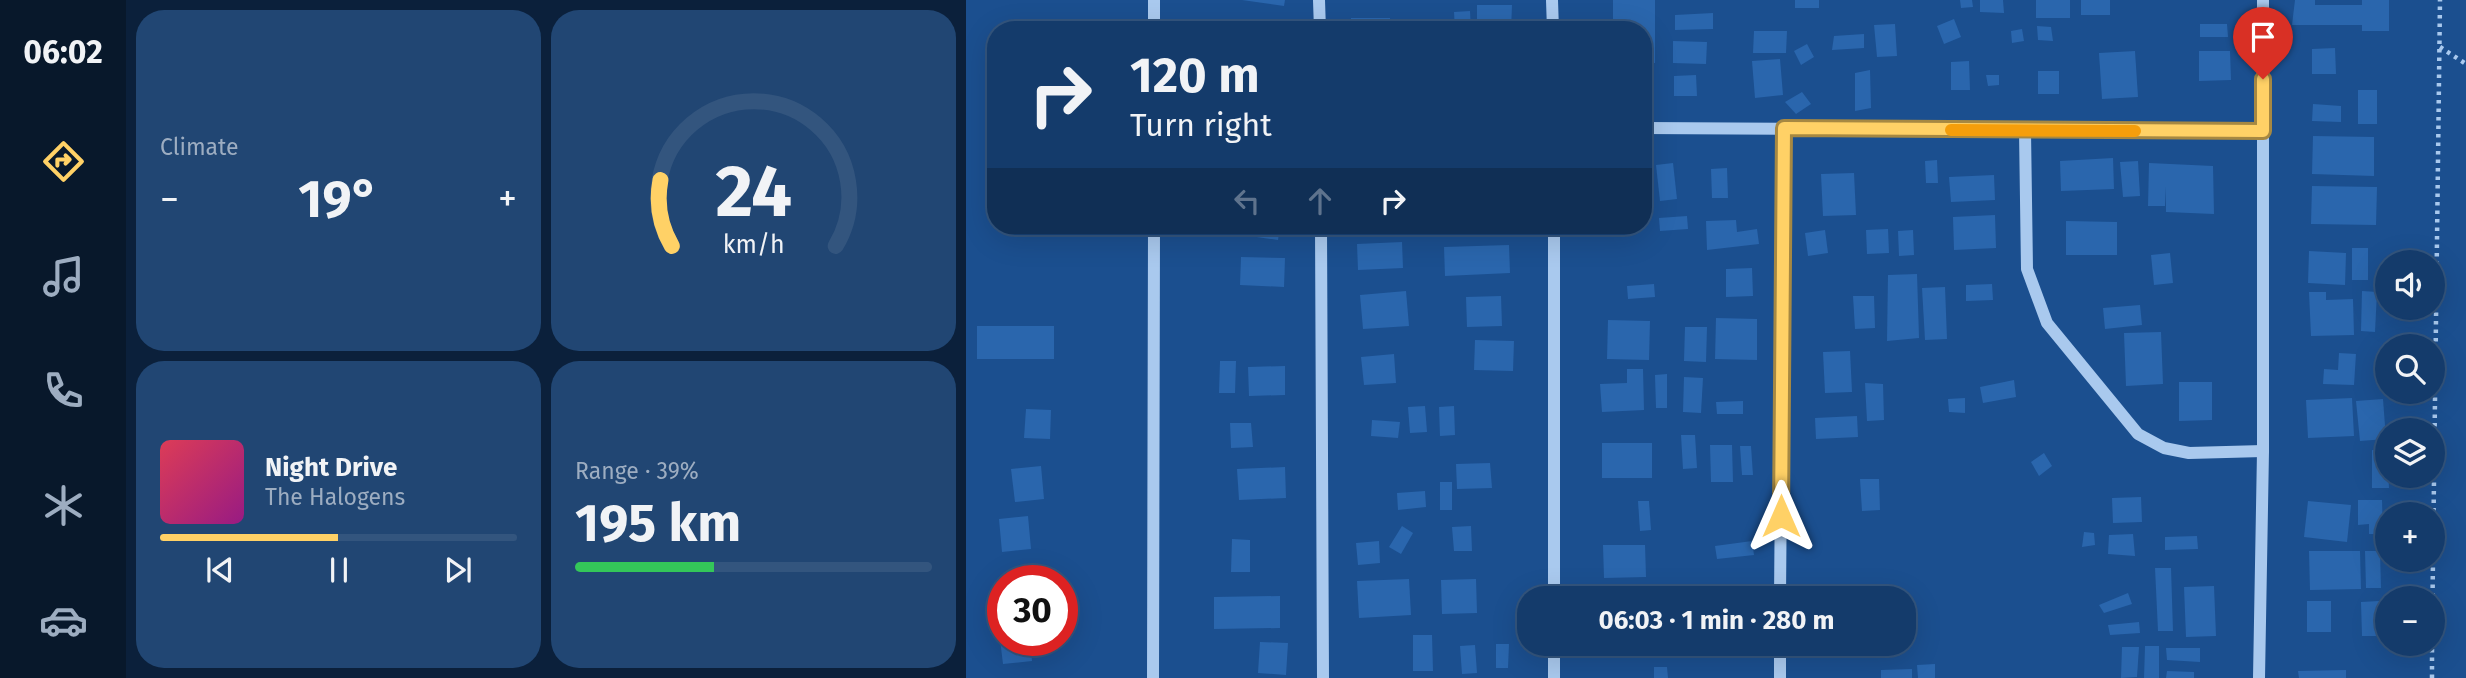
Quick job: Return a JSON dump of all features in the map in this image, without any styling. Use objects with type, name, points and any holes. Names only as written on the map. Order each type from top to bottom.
[{"type":"street","points":[[1154,0],[1154,21]]},
{"type":"street","points":[[1320,0],[1320,21]]},
{"type":"street","points":[[1552,0],[1553,21]]},
{"type":"street","points":[[2259,678],[2263,451],[2263,0]]},
{"type":"street","points":[[1652,128],[2263,131]]},
{"type":"street","points":[[1780,586],[1784,128]]},
{"type":"street","points":[[2025,131],[2027,270],[2047,323],[2138,434],[2164,448],[2189,453],[2263,451]]},
{"type":"street","points":[[1153,678],[1154,235]]},
{"type":"street","points":[[1321,235],[1323,678]]},
{"type":"street","points":[[1554,235],[1554,586]]},
{"type":"street","points":[[1554,656],[1554,678]]},
{"type":"street","points":[[1780,656],[1780,678]]},
{"type":"path","points":[[2433,586],[2440,0]]},
{"type":"path","points":[[2440,47],[2466,64]]},
{"type":"path","points":[[2432,656],[2432,678]]},
{"type":"building","points":[[1242,0],[1285,0],[1284,6]]},
{"type":"building","points":[[1613,0],[1655,0],[1655,63],[1652,63],[1652,21],[1613,21]]},
{"type":"building","points":[[1795,0],[1819,0],[1819,8],[1795,8]]},
{"type":"building","points":[[1960,0],[1972,0],[1973,7],[1961,8]]},
{"type":"building","points":[[1980,0],[2003,0],[2004,13],[1980,12]]},
{"type":"building","points":[[2036,0],[2070,0],[2070,18],[2036,18]]},
{"type":"building","points":[[2081,0],[2110,0],[2110,15],[2081,15]]},
{"type":"building","points":[[2295,0],[2315,0],[2315,5],[2362,5],[2362,0],[2389,0],[2389,31],[2362,31],[2362,25],[2292,25]]},
{"type":"building","points":[[1477,5],[1512,5],[1511,21],[1477,21]]},
{"type":"building","points":[[1470,11],[1471,21],[1454,21],[1454,12]]},
{"type":"building","points":[[1713,13],[1713,29],[1675,30],[1675,15]]},
{"type":"building","points":[[1351,18],[1390,18],[1390,21],[1351,21]]},
{"type":"building","points":[[1954,19],[1961,37],[1944,44],[1937,26]]},
{"type":"building","points":[[1895,24],[1897,56],[1877,57],[1874,25]]},
{"type":"building","points":[[2200,24],[2227,24],[2228,37],[2200,37]]},
{"type":"building","points":[[2037,26],[2051,27],[2053,41],[2038,40]]},
{"type":"building","points":[[2022,29],[2024,41],[2012,43],[2011,31]]},
{"type":"building","points":[[1754,31],[1787,31],[1786,53],[1753,53]]},
{"type":"building","points":[[1864,34],[1864,48],[1832,50],[1834,36]]},
{"type":"building","points":[[1673,41],[1707,42],[1706,64],[1673,63]]},
{"type":"building","points":[[1807,44],[1814,57],[1801,65],[1794,51]]},
{"type":"building","points":[[2335,48],[2336,74],[2312,74],[2312,49]]},
{"type":"building","points":[[2135,51],[2138,97],[2102,99],[2099,53]]},
{"type":"building","points":[[2199,51],[2230,51],[2231,80],[2199,81]]},
{"type":"building","points":[[1780,59],[1783,95],[1755,98],[1752,61]]},
{"type":"building","points":[[1969,61],[1970,90],[1951,90],[1951,62]]},
{"type":"building","points":[[1870,70],[1871,108],[1855,111],[1855,73]]},
{"type":"building","points":[[2038,71],[2059,71],[2059,94],[2038,94]]},
{"type":"building","points":[[1696,75],[1697,96],[1674,96],[1674,76]]},
{"type":"building","points":[[1986,75],[1999,75],[1999,85],[1988,86]]},
{"type":"building","points":[[2358,90],[2377,90],[2377,124],[2358,124]]},
{"type":"building","points":[[1802,92],[1811,104],[1796,114],[1785,102]]},
{"type":"building","points":[[2313,104],[2341,106],[2341,122],[2312,121]]},
{"type":"building","points":[[2313,136],[2374,137],[2374,176],[2312,174]]},
{"type":"building","points":[[2113,158],[2114,189],[2061,191],[2060,161]]},
{"type":"building","points":[[1937,160],[1938,183],[1926,183],[1925,161]]},
{"type":"building","points":[[2138,161],[2140,196],[2123,197],[2120,162]]},
{"type":"building","points":[[1673,163],[1677,199],[1660,201],[1656,165]]},
{"type":"building","points":[[2149,163],[2213,166],[2214,214],[2166,212],[2166,186],[2165,206],[2148,206]]},
{"type":"building","points":[[1727,168],[1728,198],[1712,198],[1711,169]]},
{"type":"building","points":[[1854,173],[1856,215],[1823,216],[1821,174]]},
{"type":"building","points":[[1994,175],[1995,200],[1951,202],[1949,177]]},
{"type":"building","points":[[2312,186],[2377,187],[2376,225],[2311,224]]},
{"type":"building","points":[[1995,215],[1996,248],[1954,250],[1953,217]]},
{"type":"building","points":[[1687,216],[1688,229],[1660,231],[1659,218]]},
{"type":"building","points":[[1736,220],[1737,232],[1757,229],[1759,244],[1707,250],[1706,221]]},
{"type":"building","points":[[2066,221],[2117,222],[2117,255],[2066,255]]},
{"type":"building","points":[[1888,229],[1889,253],[1867,254],[1866,230]]},
{"type":"building","points":[[1825,230],[1828,253],[1808,256],[1805,233]]},
{"type":"building","points":[[1913,230],[1914,255],[1899,256],[1898,231]]},
{"type":"building","points":[[1243,235],[1279,235],[1278,240]]},
{"type":"building","points":[[1402,242],[1403,268],[1358,270],[1357,244]]},
{"type":"building","points":[[1509,245],[1510,273],[1445,276],[1444,247]]},
{"type":"building","points":[[2352,248],[2368,248],[2368,280],[2352,280]]},
{"type":"building","points":[[2309,251],[2346,253],[2345,285],[2308,283]]},
{"type":"building","points":[[2170,253],[2173,283],[2154,285],[2151,255]]},
{"type":"building","points":[[1241,257],[1285,258],[1284,287],[1240,285]]},
{"type":"building","points":[[1752,268],[1753,296],[1726,297],[1726,269]]},
{"type":"building","points":[[1917,274],[1919,338],[1887,341],[1888,275]]},
{"type":"building","points":[[1654,284],[1655,297],[1628,299],[1627,286]]},
{"type":"building","points":[[1992,284],[1993,300],[1966,301],[1966,285]]},
{"type":"building","points":[[1945,287],[1947,339],[1925,340],[1922,288]]},
{"type":"building","points":[[1406,291],[1409,326],[1363,329],[1360,295]]},
{"type":"building","points":[[2362,291],[2375,292],[2375,332],[2361,331]]},
{"type":"building","points":[[2309,292],[2326,292],[2326,300],[2353,299],[2354,335],[2311,336]]},
{"type":"building","points":[[1501,296],[1502,326],[1467,327],[1466,297]]},
{"type":"building","points":[[1853,296],[1874,296],[1875,328],[1855,329]]},
{"type":"building","points":[[2140,305],[2142,325],[2105,329],[2103,308]]},
{"type":"building","points":[[1716,318],[1757,319],[1757,360],[1715,359]]},
{"type":"building","points":[[1608,320],[1650,321],[1649,360],[1607,359]]},
{"type":"building","points":[[977,326],[1054,326],[1054,359],[977,359]]},
{"type":"building","points":[[1685,327],[1707,327],[1706,362],[1684,361]]},
{"type":"building","points":[[2161,332],[2163,384],[2126,386],[2124,333]]},
{"type":"building","points":[[1475,340],[1514,341],[1513,371],[1474,370]]},
{"type":"building","points":[[1850,351],[1852,392],[1825,393],[1823,352]]},
{"type":"building","points":[[2339,353],[2356,354],[2354,385],[2323,384],[2324,369],[2338,370]]},
{"type":"building","points":[[1394,354],[1396,383],[1364,385],[1361,357]]},
{"type":"building","points":[[1220,361],[1236,361],[1235,393],[1219,393]]},
{"type":"building","points":[[1285,366],[1285,395],[1249,396],[1248,367]]},
{"type":"building","points":[[1627,369],[1643,369],[1644,410],[1602,412],[1600,384],[1627,383]]},
{"type":"building","points":[[1667,374],[1667,408],[1656,408],[1655,375]]},
{"type":"building","points":[[1684,377],[1703,378],[1701,413],[1683,412]]},
{"type":"building","points":[[2014,380],[2016,397],[1983,403],[1980,387]]},
{"type":"building","points":[[2179,382],[2212,382],[2212,420],[2179,421]]},
{"type":"building","points":[[1865,383],[1883,384],[1884,420],[1867,421]]},
{"type":"building","points":[[1965,398],[1965,413],[1949,412],[1948,399]]},
{"type":"building","points":[[2352,398],[2354,436],[2308,438],[2306,400]]},
{"type":"building","points":[[2375,400],[2375,404],[2383,404],[2384,418],[2375,418],[2375,440],[2360,441],[2356,401]]},
{"type":"building","points":[[1743,401],[1743,414],[1717,414],[1716,402]]},
{"type":"building","points":[[1425,406],[1427,432],[1410,433],[1408,407]]},
{"type":"building","points":[[1454,406],[1455,435],[1440,436],[1439,407]]},
{"type":"building","points":[[1026,409],[1051,410],[1050,439],[1024,438]]},
{"type":"building","points":[[1857,416],[1858,437],[1816,439],[1815,418]]},
{"type":"building","points":[[1372,420],[1400,422],[1398,438],[1371,436]]},
{"type":"building","points":[[1230,423],[1251,423],[1253,447],[1231,448]]},
{"type":"building","points":[[1681,435],[1695,435],[1697,468],[1683,469]]},
{"type":"building","points":[[1602,443],[1652,443],[1652,478],[1602,478]]},
{"type":"building","points":[[1710,445],[1732,445],[1733,482],[1711,482]]},
{"type":"building","points":[[1740,446],[1751,446],[1753,475],[1742,475]]},
{"type":"building","points":[[2372,450],[2375,450],[2375,488],[2372,488]]},
{"type":"building","points":[[2044,453],[2052,466],[2039,476],[2031,462]]},
{"type":"building","points":[[1490,463],[1492,488],[1457,489],[1456,464]]},
{"type":"building","points":[[1041,466],[1044,499],[1015,502],[1011,469]]},
{"type":"building","points":[[1285,467],[1286,498],[1239,500],[1237,469]]},
{"type":"building","points":[[1860,479],[1879,479],[1880,510],[1862,511]]},
{"type":"building","points":[[1440,482],[1452,482],[1452,510],[1440,510]]},
{"type":"building","points":[[1425,491],[1426,507],[1398,510],[1397,493]]},
{"type":"building","points":[[2141,497],[2142,522],[2113,523],[2112,498]]},
{"type":"building","points":[[2358,500],[2382,500],[2375,502],[2375,534],[2369,534],[2369,524],[2358,525]]},
{"type":"building","points":[[1638,501],[1649,501],[1651,530],[1640,531]]},
{"type":"building","points":[[2308,501],[2351,505],[2347,542],[2304,537]]},
{"type":"building","points":[[1028,516],[1031,549],[1002,552],[999,519]]},
{"type":"building","points":[[1402,526],[1413,533],[1401,554],[1389,547]]},
{"type":"building","points":[[1471,526],[1472,551],[1454,551],[1452,527]]},
{"type":"building","points":[[2084,532],[2094,533],[2095,545],[2082,547]]},
{"type":"building","points":[[2133,534],[2135,556],[2108,554],[2109,535]]},
{"type":"building","points":[[2197,536],[2198,549],[2165,550],[2165,537]]},
{"type":"building","points":[[1232,539],[1250,540],[1250,572],[1231,572]]},
{"type":"building","points":[[1379,541],[1380,563],[1358,565],[1356,543]]},
{"type":"building","points":[[1752,541],[1754,555],[1717,559],[1715,546]]},
{"type":"building","points":[[1603,545],[1645,545],[1646,577],[1604,578]]},
{"type":"building","points":[[2309,551],[2360,551],[2361,589],[2310,590]]},
{"type":"building","points":[[2365,551],[2375,551],[2375,572],[2381,572],[2381,586],[2366,588]]},
{"type":"building","points":[[2155,568],[2171,568],[2173,631],[2158,631]]},
{"type":"building","points":[[1409,579],[1411,615],[1359,618],[1357,581]]},
{"type":"building","points":[[1476,579],[1477,613],[1442,614],[1441,580]]},
{"type":"building","points":[[2214,586],[2216,636],[2186,637],[2184,587]]},
{"type":"building","points":[[2128,593],[2132,604],[2104,613],[2099,605]]},
{"type":"building","points":[[1280,596],[1280,628],[1214,629],[1214,597]]},
{"type":"building","points":[[2307,601],[2331,601],[2331,632],[2307,632]]},
{"type":"building","points":[[2375,601],[2375,636],[2362,636],[2361,602]]},
{"type":"building","points":[[2139,622],[2140,633],[2110,635],[2108,625]]},
{"type":"building","points":[[1413,635],[1432,635],[1433,671],[1413,671]]},
{"type":"building","points":[[1260,642],[1288,643],[1286,675],[1258,673]]},
{"type":"building","points":[[1496,644],[1509,644],[1508,668],[1496,668]]},
{"type":"building","points":[[1475,645],[1477,673],[1462,674],[1460,646]]},
{"type":"building","points":[[2145,646],[2159,646],[2159,678],[2144,678]]},
{"type":"building","points":[[2122,647],[2139,647],[2137,677],[2121,678]]},
{"type":"building","points":[[2166,648],[2200,648],[2200,662],[2167,660]]},
{"type":"building","points":[[1002,656],[1032,656],[1032,661],[1003,664]]},
{"type":"building","points":[[1935,664],[1935,678],[1918,678],[1917,665]]},
{"type":"building","points":[[1654,667],[1667,667],[1668,678],[1654,678]]},
{"type":"building","points":[[1912,669],[1912,678],[1881,678],[1881,670]]},
{"type":"building","points":[[2346,670],[2346,678],[2299,678],[2298,671]]},
{"type":"building","points":[[2167,671],[2194,672],[2194,678],[2166,678]]},
{"type":"slow traffic","points":[[1951,130],[2135,131]]},
{"type":"route","points":[[1781,516],[1784,128],[2263,131],[2263,79]]}]
